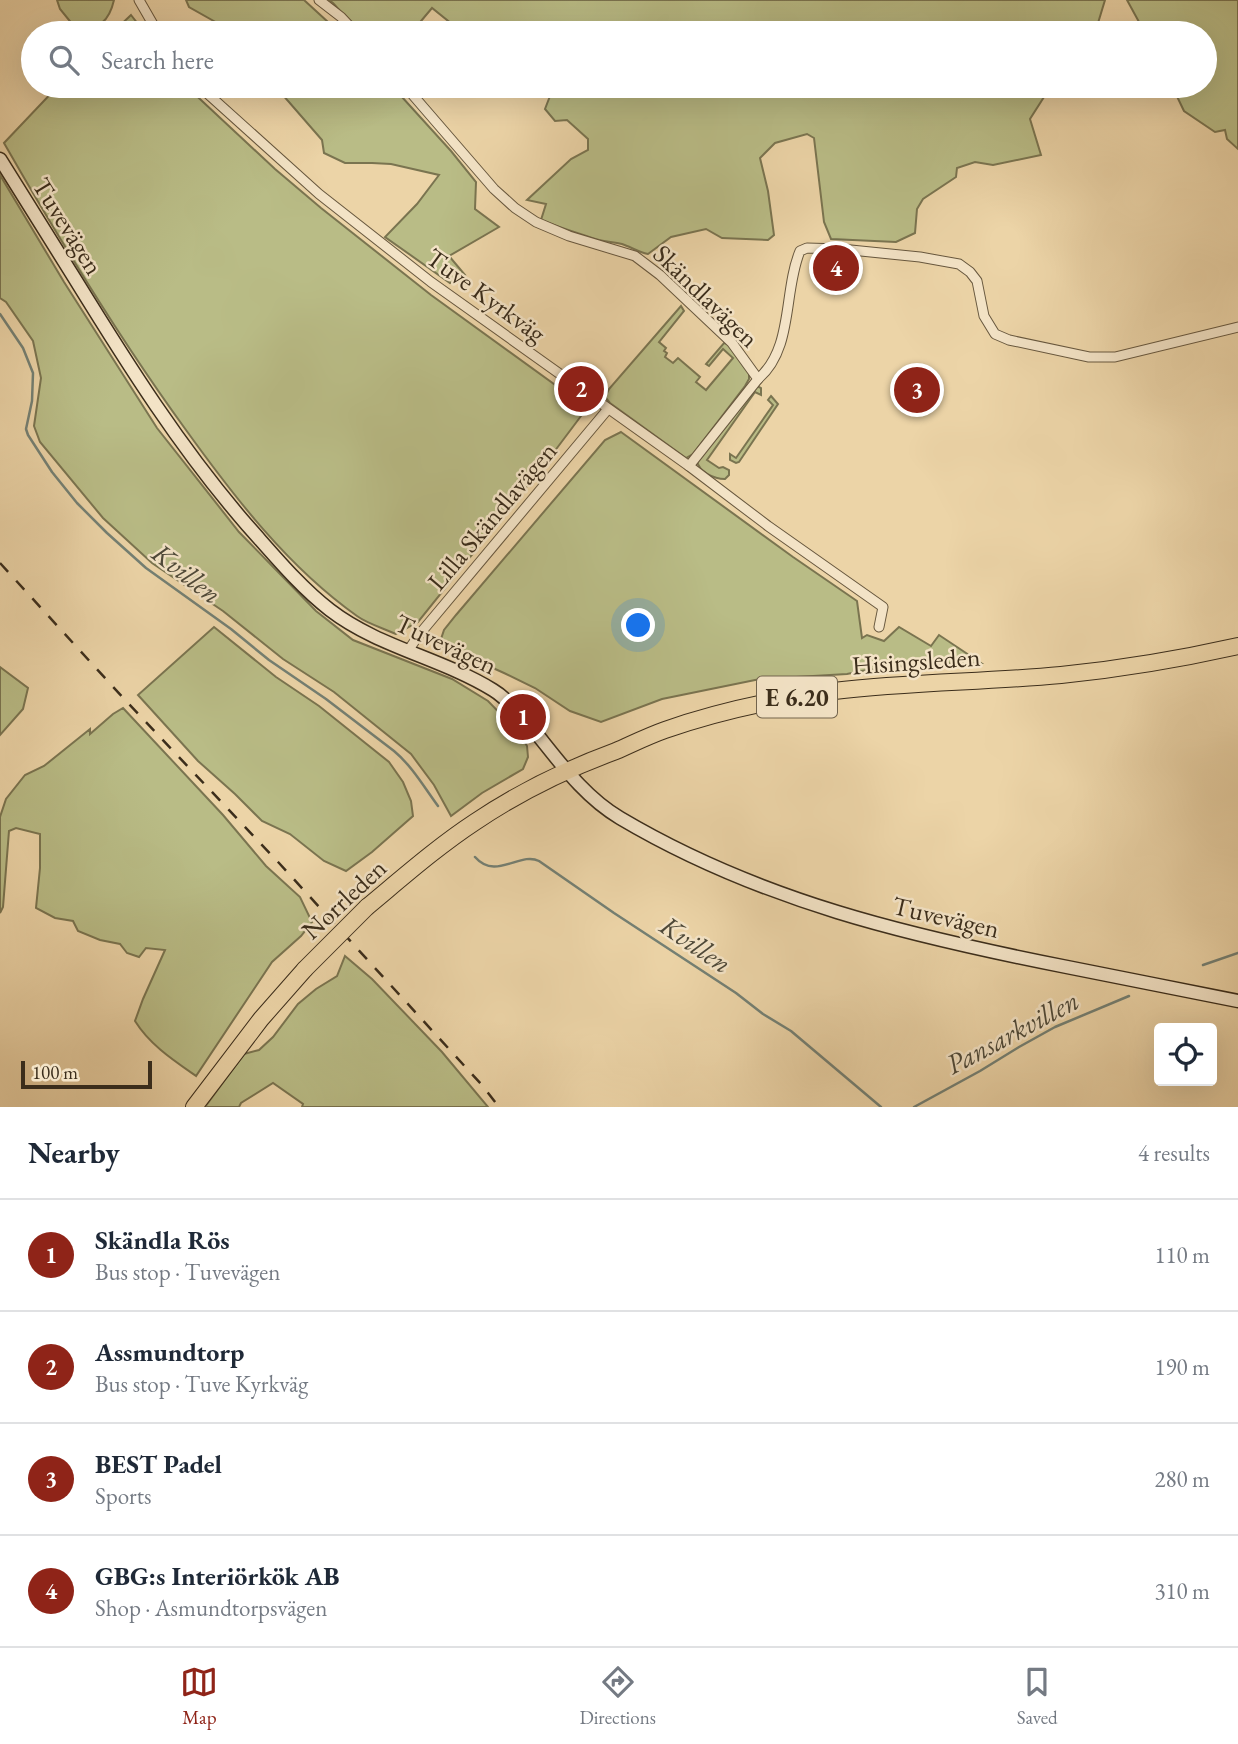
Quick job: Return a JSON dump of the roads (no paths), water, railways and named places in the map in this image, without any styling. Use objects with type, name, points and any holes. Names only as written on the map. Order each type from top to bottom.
[{"type":"highway","name":"Hisingsleden","points":[[567,771],[664,731],[725,712],[771,702],[848,690],[1086,672],[1156,663],[1238,646]]},
{"type":"highway","name":"Norrleden","points":[[194,1107],[261,1019],[305,969],[367,907],[475,821],[567,771]]},
{"type":"main road","name":"Tuvevägen","points":[[0,159],[153,404],[224,498],[300,582],[330,610],[366,632],[495,691],[523,718],[598,803],[653,837],[718,868],[800,900],[882,926],[948,943],[1238,1001]]},
{"type":"street","points":[[139,0],[151,21]]},
{"type":"street","points":[[319,0],[345,21]]},
{"type":"street","name":"Tuve Kyrkväg","points":[[212,98],[360,228],[478,317],[883,607],[879,626]]},
{"type":"street","name":"Skändlavägen","points":[[415,98],[494,189],[515,208],[545,226],[627,253],[646,264],[732,343],[758,379],[689,466]]},
{"type":"street","points":[[758,379],[772,364],[779,349],[795,267],[800,251],[807,248],[841,248],[939,259],[960,264],[977,281],[985,316],[995,334],[1009,340],[1088,357],[1115,356],[1238,327]]},
{"type":"street","name":"Lilla Skändlavägen","points":[[408,651],[608,409]]},
{"type":"waterway","name":"Kvillen","points":[[0,314],[23,348],[33,373],[32,401],[26,429],[28,435],[52,472],[77,503],[146,568],[394,751],[412,770],[438,806]]},
{"type":"waterway","name":"Kvillen","points":[[475,857],[483,864],[491,866],[532,859],[539,861],[791,1031],[881,1107]]},
{"type":"waterway","name":"Pansarkvillen","points":[[1203,965],[1238,953]]},
{"type":"waterway","name":"Pansarkvillen","points":[[914,1107],[1055,1027],[1129,996]]},
{"type":"railway","points":[[0,563],[279,863],[499,1107]]},
{"type":"place","name":"GBG:s Interiörkök AB","points":[[836,268]]},
{"type":"place","name":"Assmundtorp","points":[[581,389]]},
{"type":"place","name":"BEST Padel","points":[[917,390]]},
{"type":"place","name":"Skändla Rös","points":[[523,717]]}]
